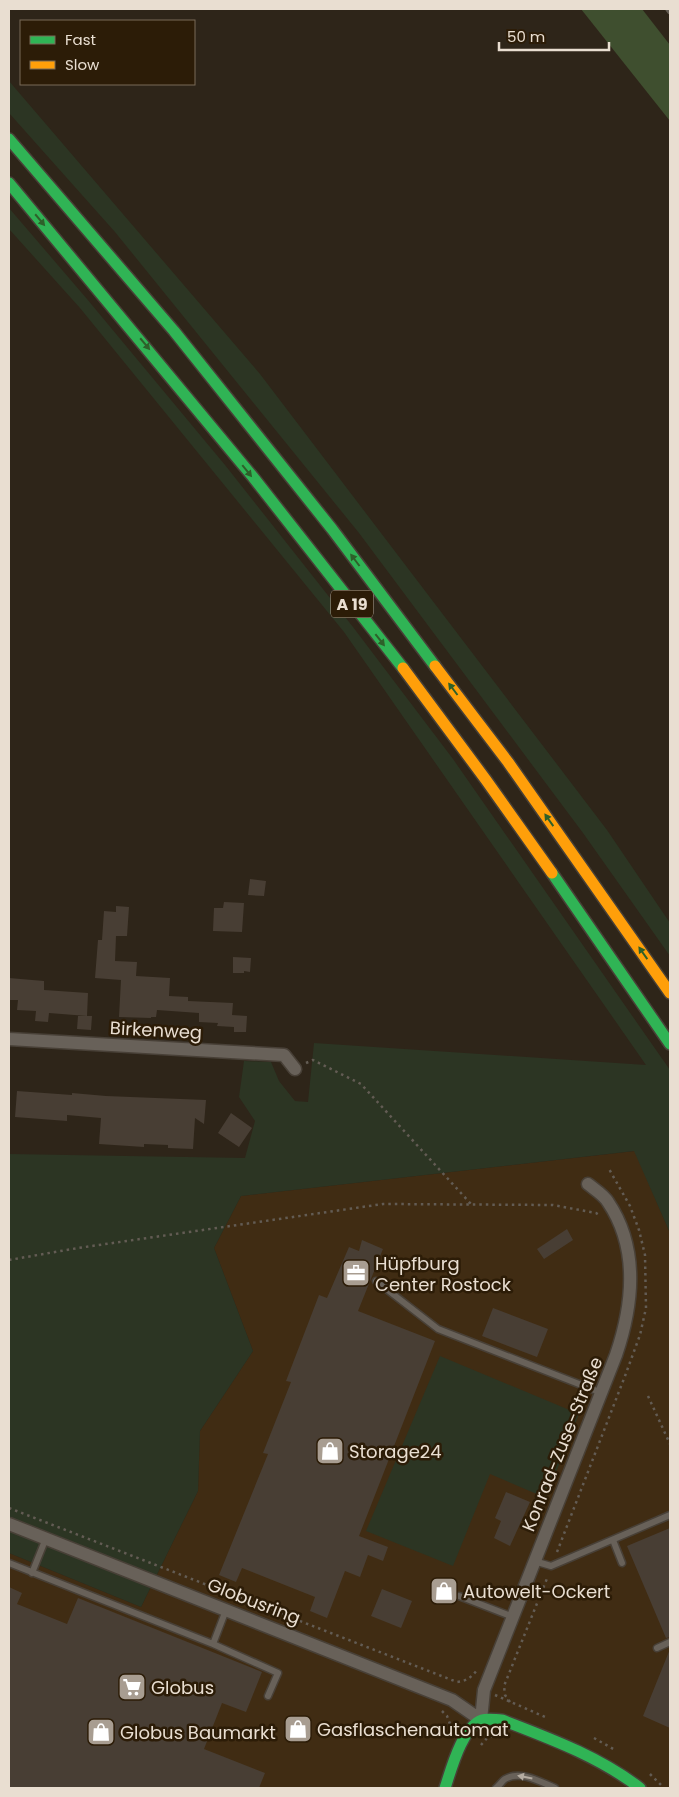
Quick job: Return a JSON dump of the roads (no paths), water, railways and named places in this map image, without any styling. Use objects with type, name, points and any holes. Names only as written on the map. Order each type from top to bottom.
[{"type":"main road","name":"A 19","points":[[9,139],[174,331],[332,530],[508,762],[670,993]]},
{"type":"main road","name":"A 19","points":[[9,183],[149,349],[309,548],[380,640],[486,779],[670,1044]]},
{"type":"main road","points":[[445,1788],[464,1740],[475,1725],[492,1720],[588,1754],[611,1766],[640,1788]]},
{"type":"street","name":"Birkenweg","points":[[9,1039],[284,1055],[295,1069]]},
{"type":"street","name":"Konrad-Zuse-Straße","points":[[492,1720],[484,1690],[602,1393],[625,1329],[631,1275],[627,1248],[621,1226],[607,1200],[588,1184]]},
{"type":"street","name":"Globusring","points":[[9,1524],[452,1700],[492,1720]]},
{"type":"lane","points":[[376,1281],[438,1329],[602,1393]]},
{"type":"lane","points":[[534,1561],[552,1566],[670,1515]]},
{"type":"lane","points":[[32,1572],[46,1538]]},
{"type":"lane","points":[[613,1540],[622,1563]]},
{"type":"lane","points":[[9,1564],[213,1644],[278,1673],[268,1696]]},
{"type":"lane","points":[[459,1596],[513,1616]]},
{"type":"lane","points":[[213,1644],[226,1610]]},
{"type":"lane","points":[[657,1648],[670,1642]]},
{"type":"lane","points":[[496,1788],[504,1779],[518,1775],[555,1788]]},
{"type":"railway","points":[[667,9],[670,13]]},
{"type":"place","name":"Hüpfburg Center Rostock","points":[[356,1273]]},
{"type":"place","name":"Storage24","points":[[330,1451]]},
{"type":"place","name":"Autowelt-Ockert","points":[[444,1591]]},
{"type":"place","name":"Globus","points":[[132,1687]]},
{"type":"place","name":"Gasflaschenautomat","points":[[298,1729]]},
{"type":"place","name":"Globus Baumarkt","points":[[101,1732]]}]
